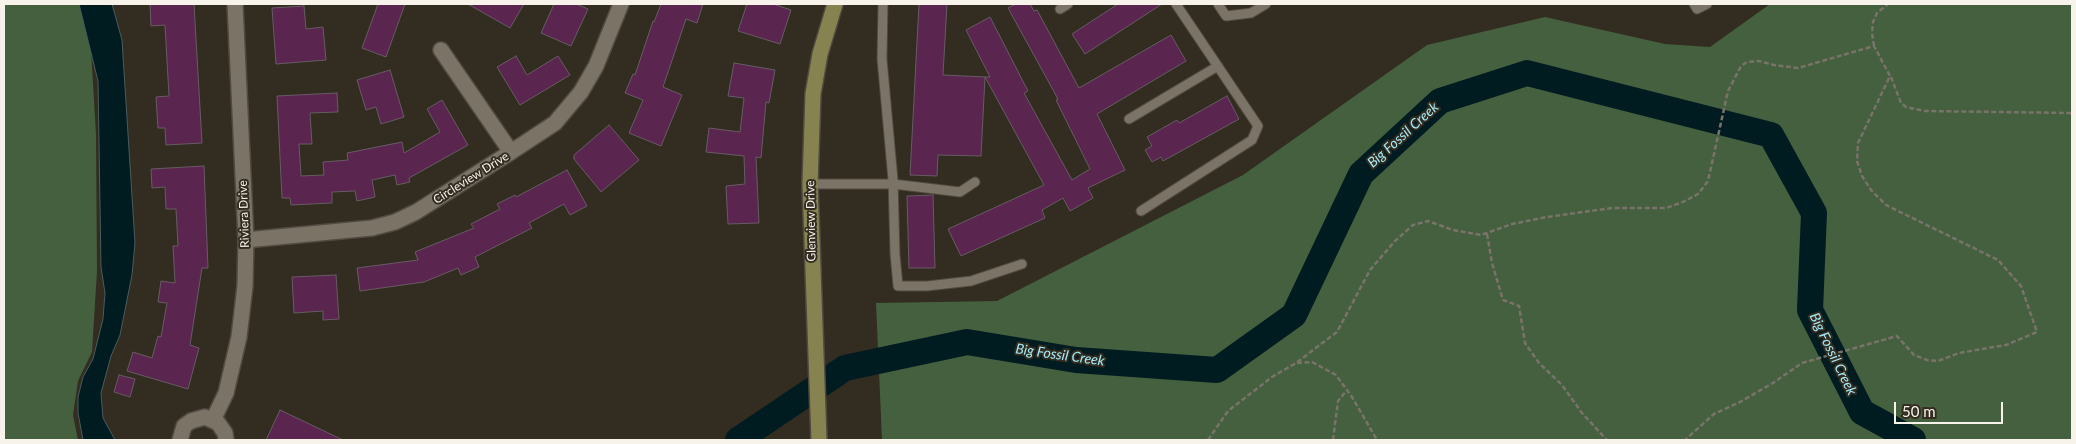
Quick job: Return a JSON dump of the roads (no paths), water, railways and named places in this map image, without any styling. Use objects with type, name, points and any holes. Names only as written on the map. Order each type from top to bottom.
[{"type":"main road","name":"Glenview Drive","points":[[819,440],[810,184],[813,94],[820,54],[835,4]]},
{"type":"street","name":"Riviera Drive","points":[[213,420],[226,393],[238,337],[245,286],[246,240],[235,4]]},
{"type":"street","name":"Circleview Drive","points":[[246,240],[372,228],[395,222],[416,212],[555,123],[581,92],[596,66],[621,4]]},
{"type":"street","points":[[441,50],[511,152]]},
{"type":"street","points":[[180,440],[184,426],[191,420],[199,418],[213,420],[223,429],[226,440]]},
{"type":"lane","points":[[884,4],[882,59],[893,184],[898,286],[927,286],[971,281],[1022,264]]},
{"type":"lane","points":[[1060,9],[1068,4]]},
{"type":"lane","points":[[1141,210],[1252,140],[1258,126],[1176,4]]},
{"type":"lane","points":[[1218,4],[1226,16],[1251,13],[1266,4]]},
{"type":"lane","points":[[1694,4],[1697,9],[1707,4]]},
{"type":"lane","points":[[1129,119],[1218,66]]},
{"type":"lane","points":[[810,184],[893,184],[960,192],[975,182]]},
{"type":"water","points":[[79,4],[112,4],[122,40],[135,243],[132,275],[120,335],[111,356],[101,393],[103,418],[115,440],[83,440],[78,413],[78,397],[83,377],[93,359],[103,319],[105,293],[101,267],[98,81]]},
{"type":"waterway","name":"Big Fossil Creek","points":[[738,440],[845,368],[967,342],[1076,360],[1217,370],[1294,315],[1361,174],[1440,101],[1527,73],[1771,135],[1814,213],[1810,310],[1862,412],[1913,440]]}]
